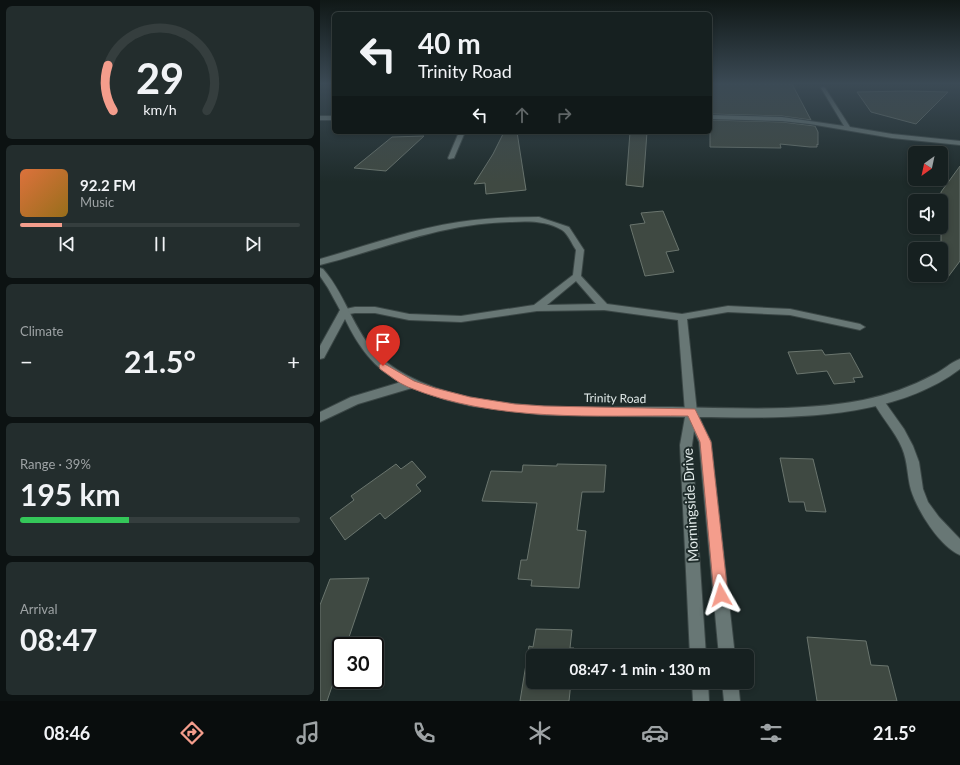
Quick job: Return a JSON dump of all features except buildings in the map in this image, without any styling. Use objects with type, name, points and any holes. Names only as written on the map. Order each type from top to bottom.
[{"type":"street","points":[[712,117],[782,119],[810,122],[892,136],[960,143]]},
{"type":"street","points":[[841,117],[848,128]]},
{"type":"street","points":[[320,118],[332,118]]},
{"type":"street","points":[[451,158],[461,134]]},
{"type":"street","points":[[320,262],[425,231],[458,224],[490,220],[539,219],[566,229],[580,250],[577,276],[537,308]]},
{"type":"street","name":"Trinity Road","points":[[320,270],[328,280],[344,312],[365,347],[383,366],[410,384],[470,401],[515,408],[544,410],[766,414],[809,411],[878,401],[895,397],[934,380],[960,363]]},
{"type":"street","points":[[577,276],[604,307]]},
{"type":"street","points":[[320,355],[344,312],[355,310],[375,310],[409,317],[461,319],[537,308],[604,307],[682,317],[728,309],[790,312],[860,326]]},
{"type":"street","points":[[682,317],[691,412]]},
{"type":"street","points":[[320,417],[355,400],[410,384]]},
{"type":"street","points":[[878,401],[901,433],[911,454],[916,475],[917,489],[921,501],[936,524],[960,548]]},
{"type":"street","name":"Morningside Drive","points":[[691,412],[686,445],[698,649]]},
{"type":"street","name":"Morningside Drive","points":[[691,412],[706,442],[726,649]]},
{"type":"street","points":[[700,689],[701,701]]},
{"type":"street","points":[[731,689],[732,701]]},
{"type":"route","points":[[383,366],[410,384],[435,392],[470,401],[515,408],[544,410],[691,412],[706,442],[721,595]]}]
